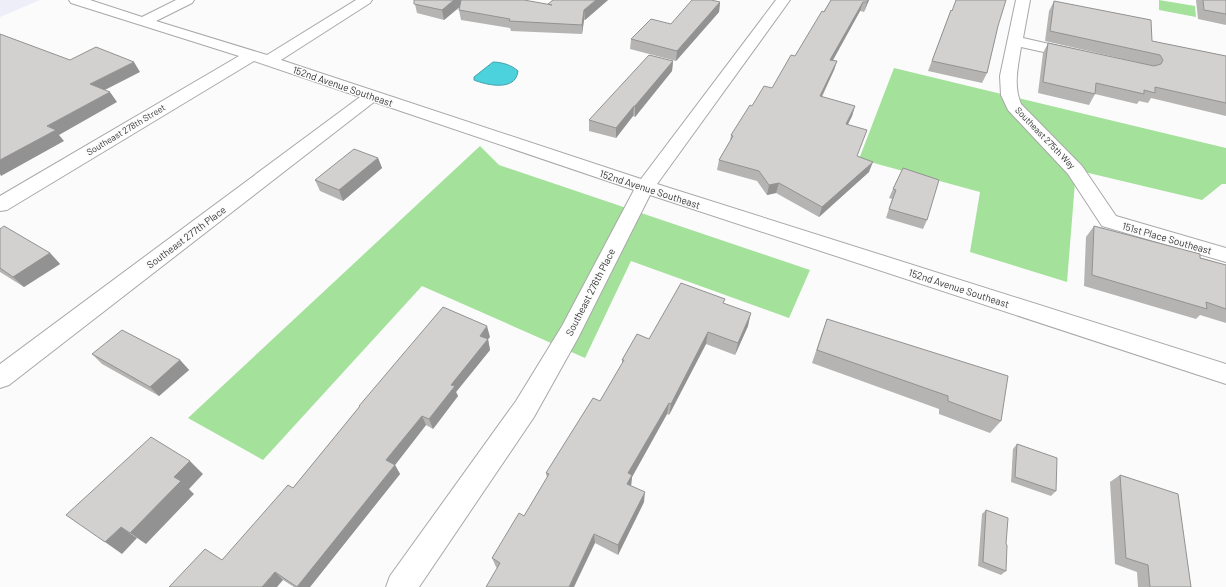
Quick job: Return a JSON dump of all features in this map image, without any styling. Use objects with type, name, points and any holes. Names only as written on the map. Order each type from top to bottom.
[{"type":"street","name":"152nd Avenue Southeast","points":[[76,0],[260,58],[645,187],[1226,374]]},
{"type":"street","points":[[142,22],[187,0]]},
{"type":"street","name":"Southeast 278th Street","points":[[0,205],[365,0]]},
{"type":"street","name":"Southeast 276th Place","points":[[401,587],[525,409],[570,332],[645,187],[783,0]]},
{"type":"street","name":"Southeast 275th Way","points":[[1023,0],[1014,41],[1007,85],[1009,94],[1014,106],[1075,170],[1109,221]]},
{"type":"street","points":[[1014,41],[1092,58]]},
{"type":"street","name":"Southeast 277th Place","points":[[0,378],[371,96]]},
{"type":"street","points":[[0,186],[17,195]]},
{"type":"street","name":"151st Place Southeast","points":[[1109,221],[1226,255]]},
{"type":"shaded area","points":[[0,0],[40,0],[0,17]]},
{"type":"green space","points":[[1159,0],[1195,6],[1196,17],[1159,10]]},
{"type":"green space","points":[[894,68],[1226,148],[1226,184],[1222,184],[1202,200],[1076,170],[1067,282],[970,252],[980,192],[859,159]]},
{"type":"green space","points":[[480,146],[499,165],[810,270],[789,318],[631,261],[585,358],[422,286],[263,460],[188,418]]},
{"type":"water","points":[[493,62],[506,64],[516,69],[518,71],[516,78],[512,82],[500,85],[486,84],[474,80],[474,77]]},
{"type":"building","points":[[414,0],[454,0],[442,10],[414,4]]},
{"type":"building","points":[[461,0],[524,0],[552,5],[548,4],[553,0],[596,0],[584,10],[582,25],[509,21],[510,19],[459,10]]},
{"type":"building","points":[[692,0],[711,0],[720,2],[677,51],[631,39],[651,19],[671,24]]},
{"type":"building","points":[[831,0],[868,0],[867,2],[863,2],[830,60],[837,61],[820,96],[855,106],[846,124],[867,130],[857,156],[873,162],[822,207],[779,183],[769,185],[759,171],[719,160],[733,136],[731,135],[750,105],[752,106],[764,86],[772,88],[791,55],[795,56],[822,11],[824,12]]},
{"type":"building","points":[[956,0],[1006,0],[987,73],[932,61]]},
{"type":"building","points":[[1203,0],[1226,0],[1226,14],[1204,10]]},
{"type":"building","points":[[1054,1],[1151,20],[1152,41],[1226,56],[1226,103],[1155,87],[1155,93],[1144,90],[1144,94],[1096,83],[1095,94],[1043,82],[1048,43],[1154,66],[1161,64],[1163,60],[1160,55],[1050,31]]},
{"type":"building","points":[[0,34],[70,60],[96,47],[134,62],[90,84],[110,92],[47,126],[56,130],[0,160]]},
{"type":"building","points":[[649,55],[673,61],[616,128],[589,120]]},
{"type":"building","points":[[354,149],[378,158],[339,190],[315,180]]},
{"type":"building","points":[[903,168],[939,180],[927,220],[889,209],[896,190],[893,189]]},
{"type":"building","points":[[4,226],[50,253],[13,277],[0,268],[0,229]]},
{"type":"building","points":[[1094,226],[1200,254],[1200,258],[1226,265],[1226,309],[1206,302],[1207,309],[1092,275]]},
{"type":"building","points":[[681,283],[725,299],[723,303],[751,313],[738,343],[708,332],[671,404],[669,403],[628,473],[632,475],[627,484],[645,492],[618,545],[594,534],[569,587],[486,587],[500,563],[492,558],[519,513],[524,516],[549,474],[546,473],[593,398],[600,401],[637,334],[649,339]]},
{"type":"building","points":[[443,307],[487,326],[480,336],[488,339],[451,385],[455,386],[429,419],[422,416],[386,460],[395,465],[297,587],[275,572],[262,587],[169,587],[205,549],[222,560],[288,485],[293,488],[359,406]]},
{"type":"building","points":[[827,319],[1008,376],[1001,421],[948,401],[948,396],[817,350]]},
{"type":"building","points":[[122,330],[180,360],[150,387],[92,354]]},
{"type":"building","points":[[151,437],[190,461],[174,477],[181,481],[130,533],[121,527],[105,542],[66,515]]},
{"type":"building","points":[[1017,444],[1057,458],[1056,491],[1015,477]]},
{"type":"building","points":[[1120,475],[1178,494],[1191,587],[1150,587],[1148,565],[1126,558]]},
{"type":"building","points":[[986,510],[1008,518],[1006,571],[983,562]]}]
